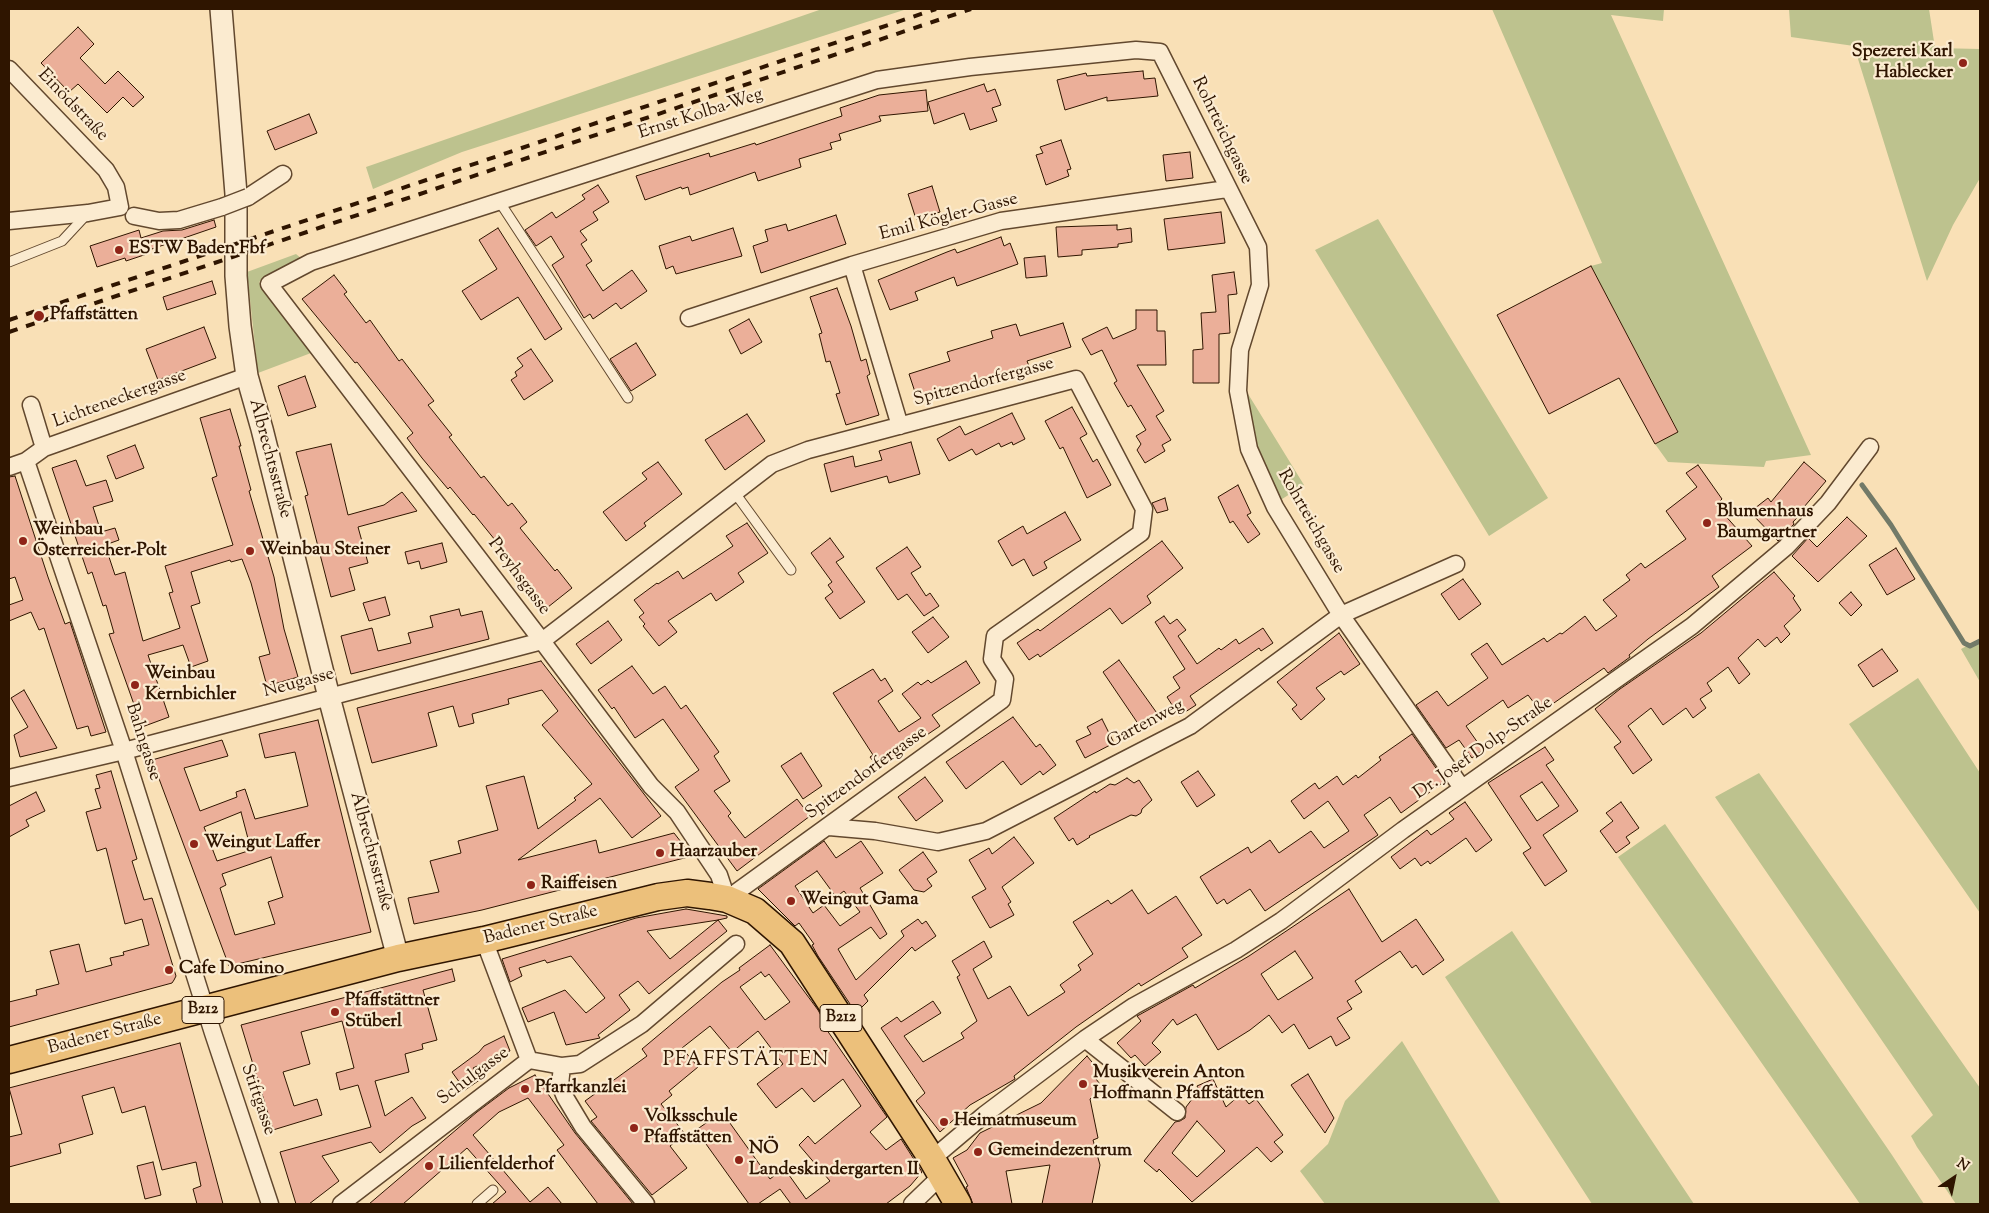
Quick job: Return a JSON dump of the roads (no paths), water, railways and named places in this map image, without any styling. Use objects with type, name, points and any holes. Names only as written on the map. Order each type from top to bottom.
[{"type":"main road","name":"Badener Straße","points":[[9,1060],[398,958],[484,940],[658,897],[687,893],[727,899],[755,911],[792,943],[937,1167],[958,1204]]},
{"type":"street","name":"Albrechtsstraße","points":[[221,9],[236,194],[239,316],[247,376],[398,958]]},
{"type":"street","name":"Ernst Kolba-Weg","points":[[269,284],[312,262],[877,80],[970,67],[1136,50],[1160,52]]},
{"type":"street","name":"Rohrteichgasse","points":[[1160,52],[1227,189],[1258,247],[1260,285],[1240,350],[1238,390],[1248,449],[1275,507],[1341,615],[1462,788]]},
{"type":"street","name":"Einödstraße","points":[[9,69],[106,170],[116,187],[120,207]]},
{"type":"street","points":[[134,216],[159,221],[179,220],[248,198],[284,174]]},
{"type":"street","name":"Emil Kögler-Gasse","points":[[689,318],[852,265],[1001,221],[1227,189]]},
{"type":"street","points":[[9,221],[88,213],[120,207]]},
{"type":"street","points":[[852,265],[900,426]]},
{"type":"street","name":"Preyhsgasse","points":[[269,284],[542,640],[651,786],[677,812],[719,875],[727,899]]},
{"type":"street","name":"Lichteneckergasse","points":[[9,467],[26,461],[44,448],[247,376]]},
{"type":"street","name":"Spitzendorfergasse","points":[[542,640],[772,464],[808,450],[1076,379],[1144,509],[1141,533],[995,636],[992,659],[1004,679],[1002,700],[727,899]]},
{"type":"street","points":[[31,405],[44,448]]},
{"type":"street","name":"Dr. Josef Dolp-Straße","points":[[915,1203],[937,1167],[984,1115],[1085,1039],[1134,1006],[1236,950],[1281,921],[1462,788],[1692,626],[1786,546],[1828,503],[1870,447]]},
{"type":"street","name":"Bahngasse","points":[[26,461],[124,751],[205,1009]]},
{"type":"street","name":"Gartenweg","points":[[829,827],[938,842],[986,831],[1190,726],[1341,615],[1456,564]]},
{"type":"street","name":"Neugasse","points":[[9,778],[124,751],[542,640]]},
{"type":"street","points":[[859,805],[875,832]]},
{"type":"street","points":[[484,940],[529,1060]]},
{"type":"street","name":"Schulgasse","points":[[341,1204],[529,1060],[562,1066],[580,1064],[642,1024],[736,944]]},
{"type":"street","name":"Stiftgasse","points":[[205,1009],[270,1204]]},
{"type":"street","points":[[1085,1039],[1177,1112]]},
{"type":"street","points":[[562,1066],[560,1085],[583,1127],[646,1204]]},
{"type":"lane","points":[[499,201],[628,398]]},
{"type":"lane","points":[[120,207],[134,216]]},
{"type":"lane","points":[[9,262],[62,241],[88,213]]},
{"type":"lane","points":[[735,493],[791,570]]},
{"type":"lane","points":[[477,1204],[493,1190]]},
{"type":"waterway","points":[[1862,485],[1891,525],[1964,643],[1970,646],[1980,641]]},
{"type":"railway","points":[[9,320],[936,9]]},
{"type":"railway","points":[[9,332],[971,9]]},
{"type":"place","name":"Spezerei Karl Hablecker","points":[[1963,63]]},
{"type":"place","name":"ESTW Baden Fbf","points":[[119,250]]},
{"type":"place","name":"Pfaffstätten","points":[[39,316]]},
{"type":"place","name":"Blumenhaus Baumgartner","points":[[1707,523]]},
{"type":"place","name":"Weinbau Österreicher-Polt","points":[[23,541]]},
{"type":"place","name":"Weinbau Steiner","points":[[250,551]]},
{"type":"place","name":"Weinbau Kernbichler","points":[[135,685]]},
{"type":"place","name":"Weingut Laffer","points":[[194,844]]},
{"type":"place","name":"Haarzauber","points":[[660,853]]},
{"type":"place","name":"Raiffeisen","points":[[531,885]]},
{"type":"place","name":"Weingut Gama","points":[[791,901]]},
{"type":"place","name":"Cafe Domino","points":[[169,970]]},
{"type":"place","name":"Pfaffstättner Stüberl","points":[[335,1012]]},
{"type":"place","name":"Musikverein Anton Hoffmann Pfaffstätten","points":[[1083,1084]]},
{"type":"place","name":"Pfarrkanzlei","points":[[525,1089]]},
{"type":"place","name":"Heimatmuseum","points":[[944,1122]]},
{"type":"place","name":"Volksschule Pfaffstätten","points":[[634,1128]]},
{"type":"place","name":"Gemeindezentrum","points":[[978,1152]]},
{"type":"place","name":"NÖ Landeskindergarten II","points":[[739,1160]]},
{"type":"place","name":"Lilienfelderhof","points":[[429,1166]]},
{"type":"district","name":"PFAFFSTÄTTEN","points":[[746,1062]]}]
